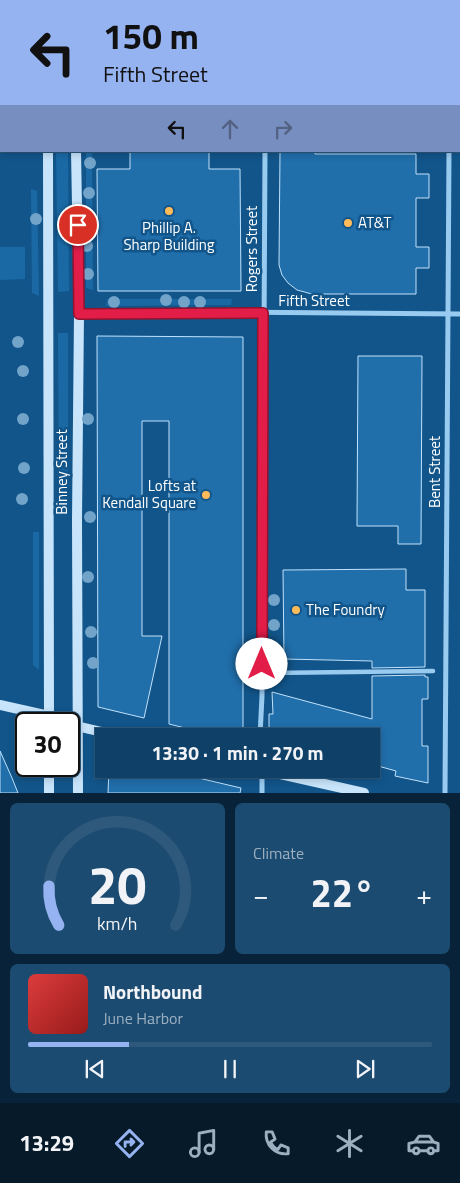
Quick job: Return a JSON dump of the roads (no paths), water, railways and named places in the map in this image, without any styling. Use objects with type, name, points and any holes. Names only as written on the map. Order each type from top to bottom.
[{"type":"main road","name":"Binney Street","points":[[48,152],[49,712]]},
{"type":"main road","name":"Binney Street","points":[[72,712],[79,314],[76,152]]},
{"type":"main road","points":[[0,704],[24,712]]},
{"type":"main road","points":[[80,727],[95,730]]},
{"type":"main road","points":[[49,777],[49,793]]},
{"type":"main road","name":"Binney Street","points":[[77,777],[78,793]]},
{"type":"main road","points":[[300,778],[364,793]]},
{"type":"street","name":"Rogers Street","points":[[260,728],[265,152]]},
{"type":"street","name":"Bent Street","points":[[445,793],[450,152]]},
{"type":"street","name":"Fifth Street","points":[[79,314],[460,314]]},
{"type":"street","points":[[269,673],[433,671]]},
{"type":"street","points":[[261,778],[262,793]]},
{"type":"place","name":"Phillip A. Sharp Building","points":[[169,211]]},
{"type":"place","name":"AT&T","points":[[348,223]]},
{"type":"place","name":"Lofts at Kendall Square","points":[[206,495]]},
{"type":"place","name":"The Foundry","points":[[296,610]]}]
